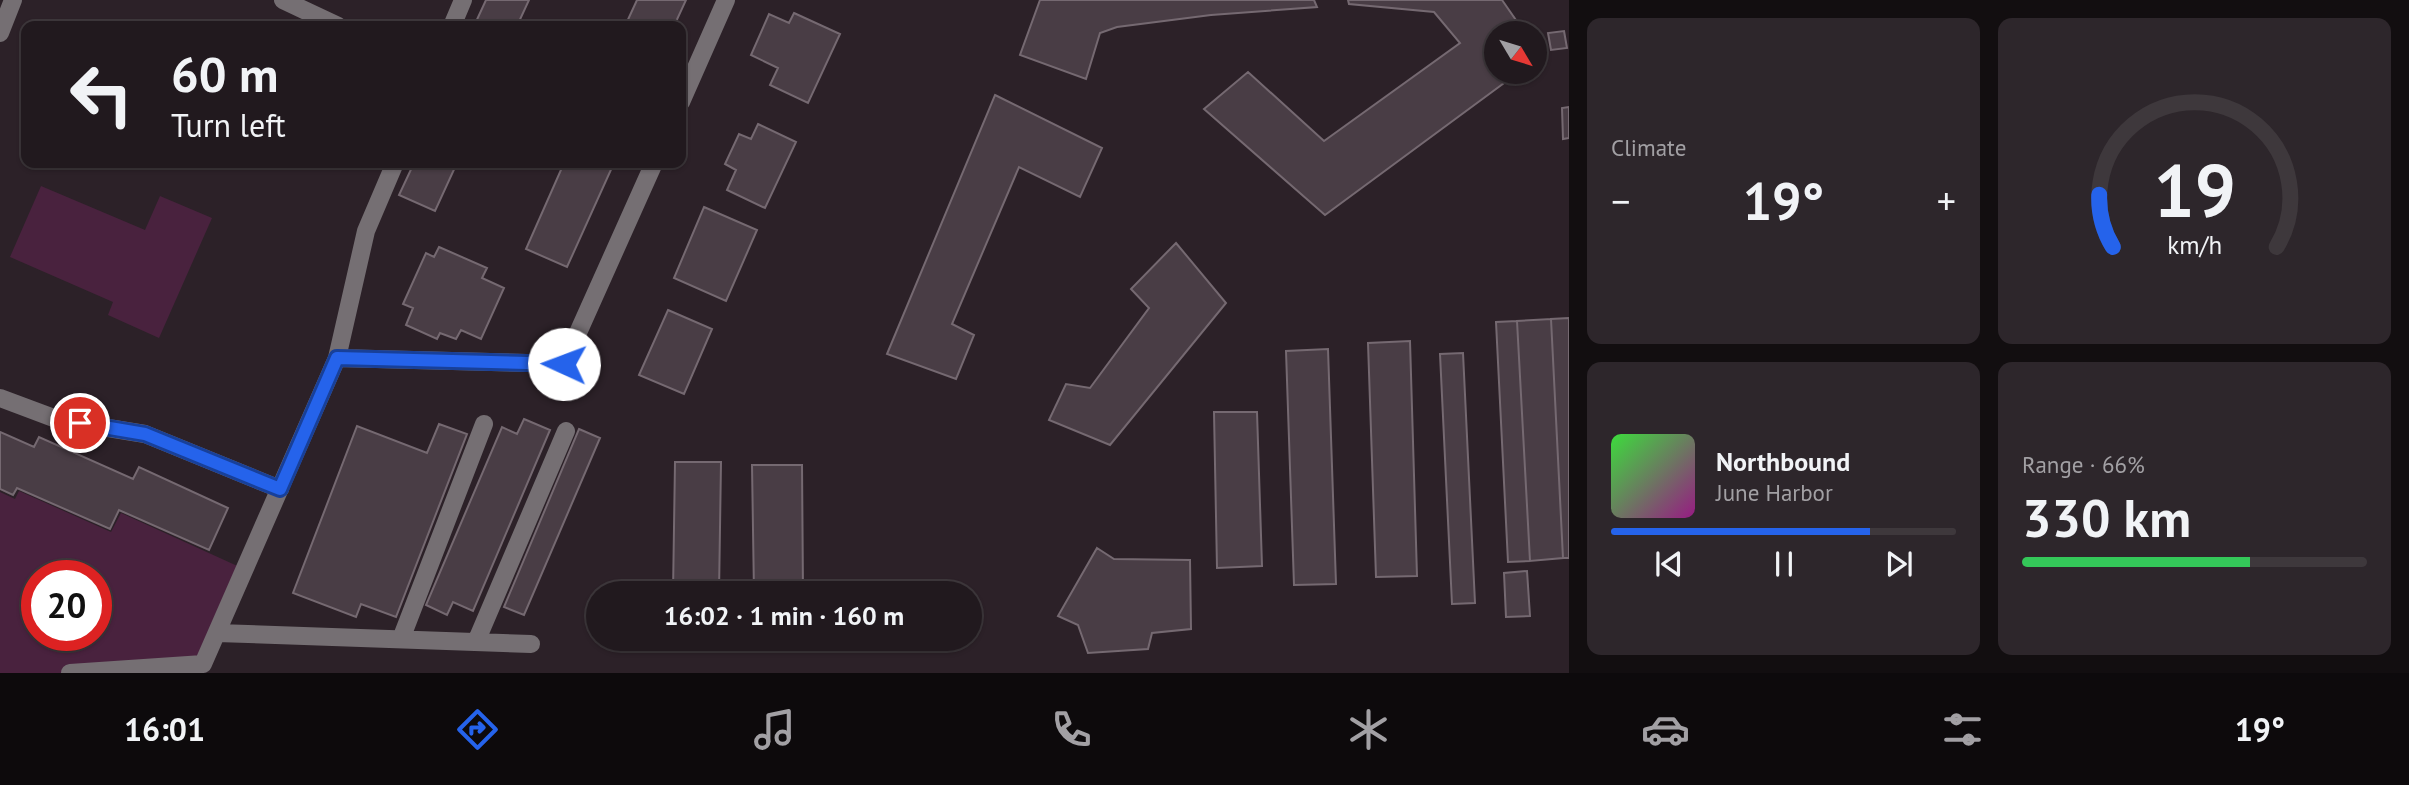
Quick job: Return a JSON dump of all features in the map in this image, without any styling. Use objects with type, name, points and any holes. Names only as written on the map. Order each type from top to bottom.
[{"type":"lane","points":[[0,33],[13,0]]},
{"type":"lane","points":[[283,0],[327,21]]},
{"type":"lane","points":[[454,21],[463,0]]},
{"type":"lane","points":[[686,91],[726,0]]},
{"type":"lane","points":[[70,673],[203,664],[337,358],[366,231],[392,168]]},
{"type":"lane","points":[[337,358],[564,364],[652,168]]},
{"type":"lane","points":[[0,398],[59,420],[145,434],[280,489]]},
{"type":"lane","points":[[401,639],[484,424]]},
{"type":"lane","points":[[476,642],[566,430]]},
{"type":"lane","points":[[217,633],[531,644]]},
{"type":"shaded area","points":[[41,186],[145,230],[160,196],[212,218],[159,338],[108,315],[113,302],[10,257]]},
{"type":"shaded area","points":[[19,491],[111,532],[121,513],[244,569],[203,664],[70,673],[0,673],[0,492],[15,499]]},
{"type":"building","points":[[486,0],[529,0],[519,21],[476,21]]},
{"type":"building","points":[[637,0],[686,0],[676,21],[627,21]]},
{"type":"building","points":[[1040,0],[1314,0],[1317,7],[1211,15],[1117,27],[1100,33],[1086,79],[1020,55]]},
{"type":"building","points":[[1348,0],[1502,0],[1517,21],[1484,21],[1484,84],[1503,84],[1325,215],[1204,109],[1248,72],[1324,141],[1460,43],[1434,12],[1349,4]]},
{"type":"building","points":[[794,13],[840,34],[808,103],[770,85],[778,68],[751,55],[769,14],[789,23]]},
{"type":"building","points":[[1564,31],[1567,48],[1551,50],[1548,33]]},
{"type":"building","points":[[995,95],[1102,148],[1080,197],[1019,167],[952,324],[974,335],[956,379],[887,354]]},
{"type":"building","points":[[1569,107],[1569,138],[1563,139],[1562,108]]},
{"type":"building","points":[[758,124],[796,142],[765,208],[727,190],[736,170],[725,164],[739,134],[751,139]]},
{"type":"building","points":[[412,168],[455,168],[435,211],[399,195]]},
{"type":"building","points":[[562,168],[612,168],[567,267],[526,249]]},
{"type":"building","points":[[704,207],[757,230],[726,301],[674,278]]},
{"type":"building","points":[[1176,243],[1226,303],[1110,445],[1049,420],[1066,384],[1090,388],[1149,308],[1131,289]]},
{"type":"building","points":[[439,247],[487,268],[482,278],[504,288],[481,339],[461,330],[456,339],[440,333],[437,339],[406,325],[413,308],[403,304],[426,253],[434,257]]},
{"type":"building","points":[[668,310],[712,329],[684,394],[639,375]]},
{"type":"building","points":[[1569,318],[1569,558],[1563,558],[1551,319]]},
{"type":"building","points":[[1551,319],[1563,558],[1530,561],[1517,321]]},
{"type":"building","points":[[1517,321],[1530,561],[1508,562],[1496,322]]},
{"type":"building","points":[[1410,341],[1417,576],[1376,577],[1368,343]]},
{"type":"building","points":[[1328,349],[1336,584],[1294,585],[1286,351]]},
{"type":"building","points":[[1463,353],[1475,603],[1452,604],[1440,354]]},
{"type":"building","points":[[1214,412],[1257,412],[1262,566],[1217,568]]},
{"type":"building","points":[[524,419],[550,430],[473,611],[453,602],[447,615],[426,605],[502,427],[517,434]]},
{"type":"building","points":[[439,424],[467,434],[396,617],[361,604],[356,617],[293,593],[357,426],[427,453]]},
{"type":"building","points":[[579,429],[600,438],[524,615],[504,607]]},
{"type":"building","points":[[0,432],[34,447],[39,437],[133,479],[139,467],[228,508],[209,550],[119,510],[110,529],[17,488],[13,495],[0,489]]},
{"type":"building","points":[[675,462],[721,462],[719,581],[673,581]]},
{"type":"building","points":[[752,465],[802,465],[803,581],[754,581]]},
{"type":"building","points":[[1097,548],[1114,559],[1190,560],[1191,629],[1152,633],[1148,649],[1088,653],[1078,625],[1058,616]]},
{"type":"building","points":[[1527,571],[1530,616],[1506,617],[1504,573]]},
{"type":"route","points":[[80,423],[145,434],[280,489],[337,358],[564,364]]}]
